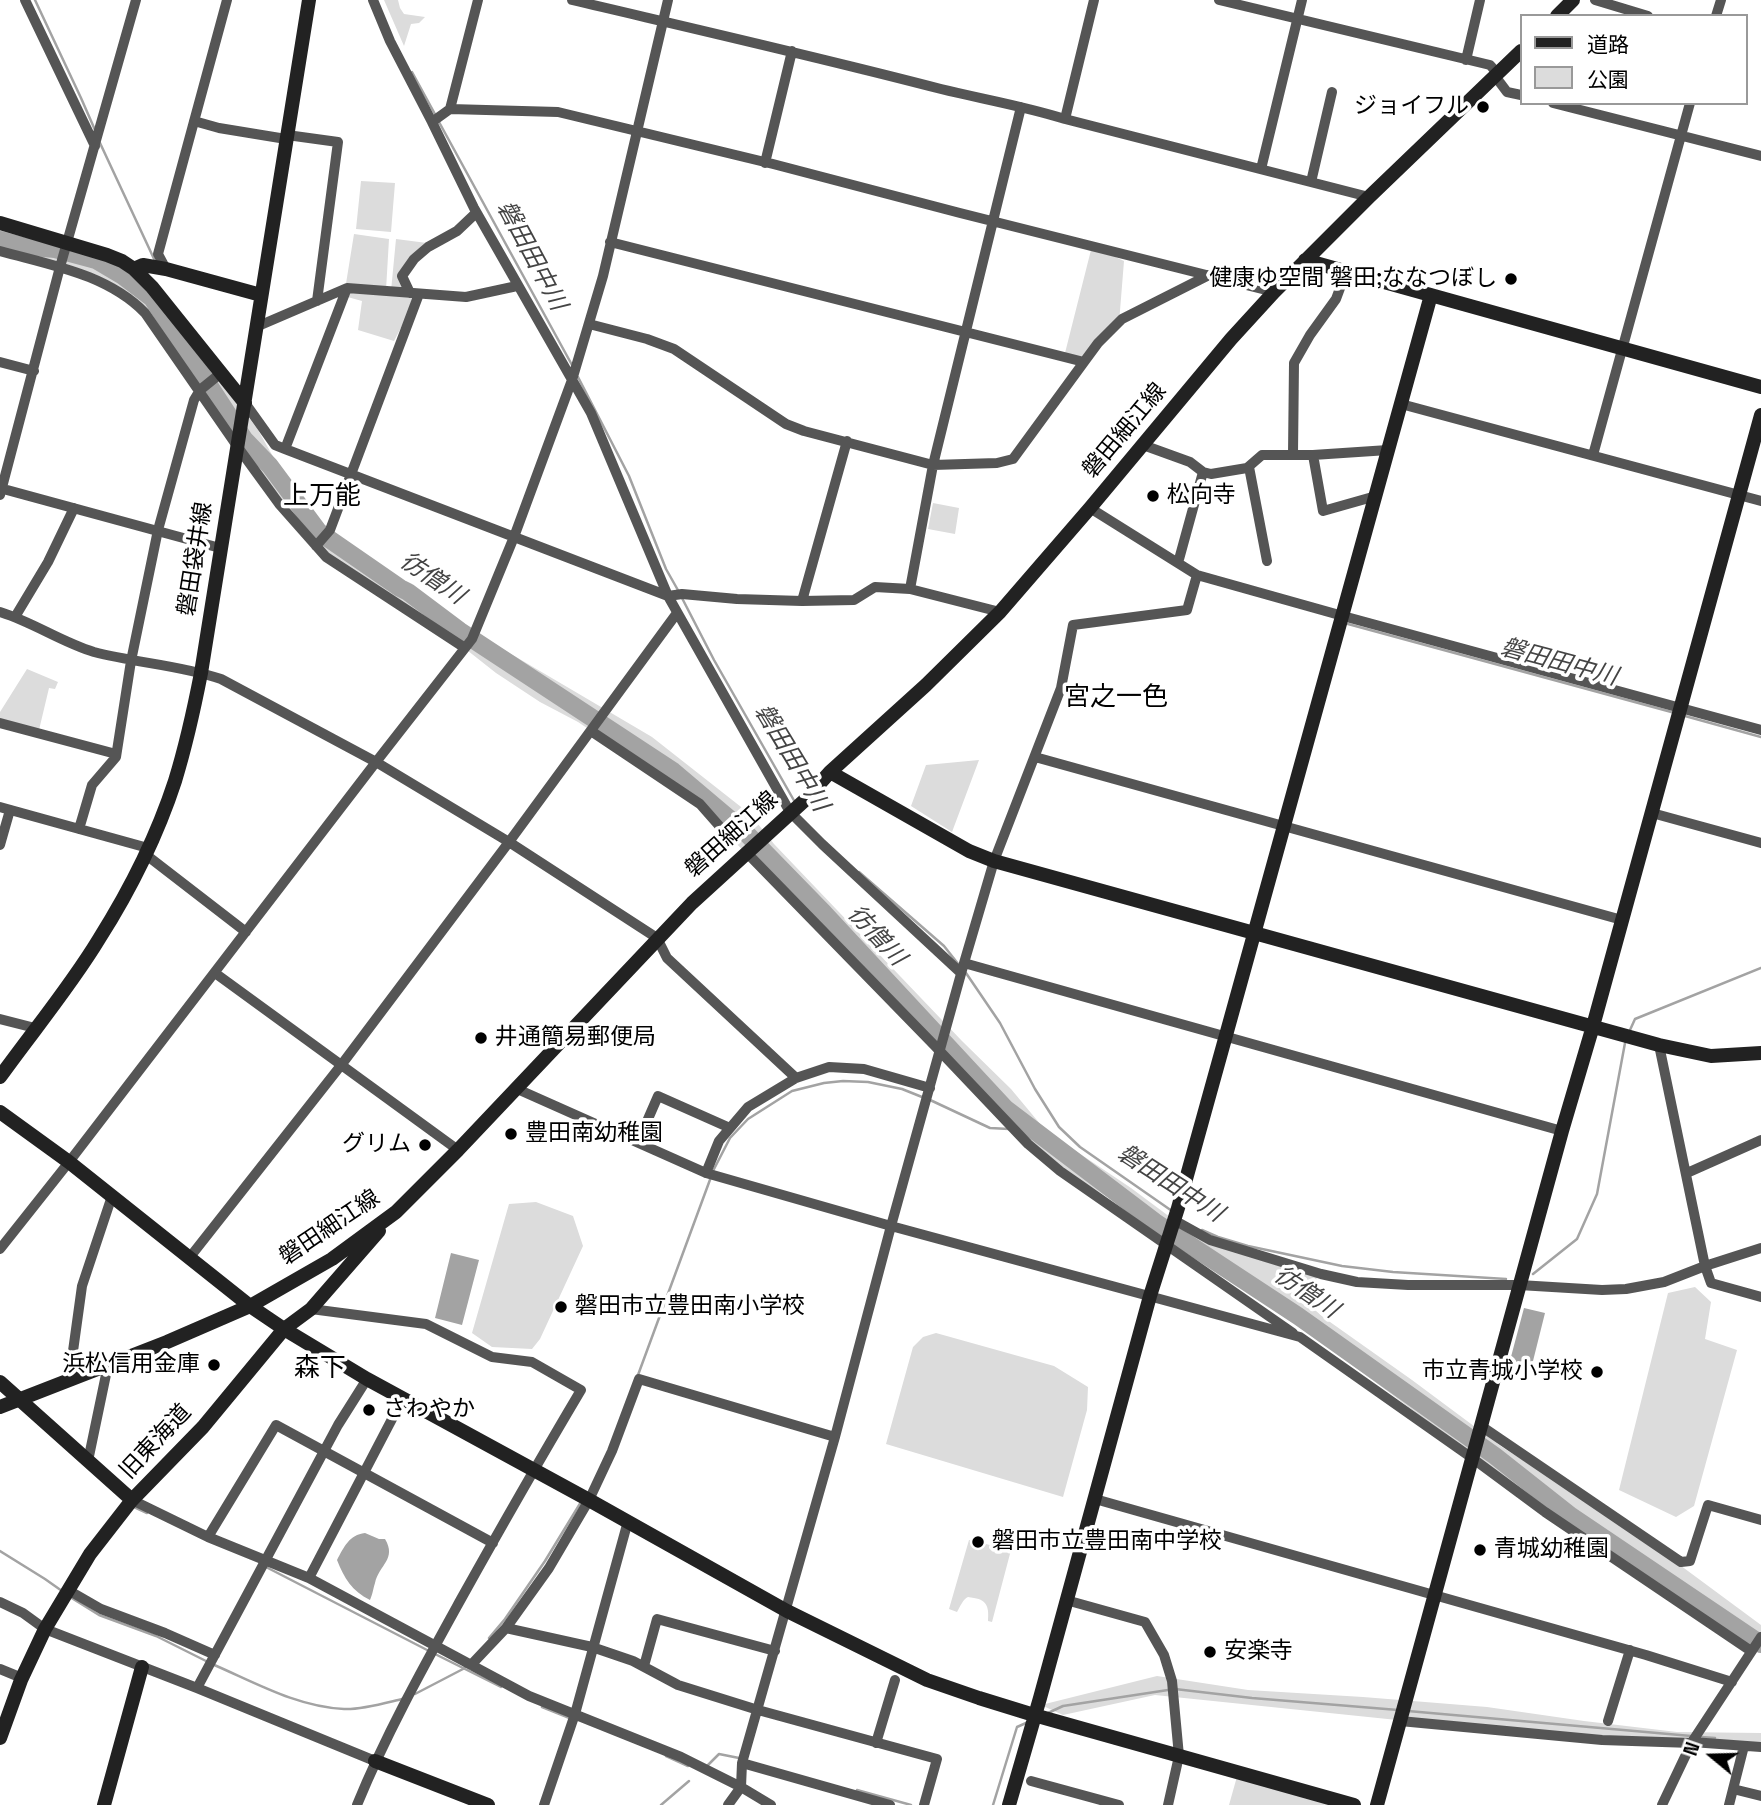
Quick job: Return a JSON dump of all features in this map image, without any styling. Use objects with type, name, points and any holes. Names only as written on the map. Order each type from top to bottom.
[{"type":"street","points":[[25,0],[95,146]]},
{"type":"street","points":[[136,0],[60,267],[1,491],[220,548]]},
{"type":"street","points":[[166,269],[158,254],[227,0]]},
{"type":"street","name":"磐田袋井線","points":[[0,1077],[98,940],[147,851],[174,783],[192,720],[201,673],[309,0]]},
{"type":"street","points":[[373,0],[390,41],[476,213],[591,413],[677,613],[790,812],[822,844],[963,968],[1226,1035],[1562,1130]]},
{"type":"street","points":[[450,109],[478,0]]},
{"type":"street","points":[[572,0],[1021,107],[1369,197]]},
{"type":"street","points":[[0,1248],[469,643],[514,537],[572,380],[611,242],[668,0]]},
{"type":"street","points":[[1065,119],[1094,0]]},
{"type":"street","points":[[1219,0],[1490,65],[1507,92],[1520,95]]},
{"type":"street","points":[[1261,169],[1302,0]]},
{"type":"street","points":[[1466,60],[1480,0]]},
{"type":"street","points":[[1559,14],[1573,0]]},
{"type":"street","points":[[1595,0],[1638,14]]},
{"type":"street","points":[[765,163],[792,51]]},
{"type":"street","name":"磐田細江線","points":[[0,1407],[167,1342],[250,1306],[332,1259],[396,1212],[620,980],[657,938],[1000,612],[1274,292],[1520,52]]},
{"type":"street","points":[[1311,182],[1332,92]]},
{"type":"street","points":[[1593,455],[1689,105]]},
{"type":"street","points":[[1579,106],[1761,156]]},
{"type":"street","points":[[910,589],[933,465],[1021,107]]},
{"type":"street","points":[[432,122],[450,109],[558,112],[1274,292]]},
{"type":"street","points":[[194,121],[219,128],[338,142],[317,301]]},
{"type":"street","points":[[415,293],[402,276],[414,258],[457,231],[476,213]]},
{"type":"street","points":[[0,223],[107,255],[134,269],[152,287],[220,373],[244,409],[275,445],[285,449],[668,596],[682,594],[737,599],[853,600],[875,587],[910,589],[1000,612]]},
{"type":"street","points":[[611,242],[1084,362]]},
{"type":"street","points":[[0,251],[94,279],[133,301],[145,313],[280,505],[326,557],[469,643]]},
{"type":"street","points":[[1305,260],[1761,387]]},
{"type":"street","points":[[134,269],[143,265],[166,269],[261,295]]},
{"type":"street","points":[[1293,454],[1294,363],[1336,299],[1346,272]]},
{"type":"street","points":[[589,324],[674,349],[786,424],[804,431],[933,465],[997,463],[1013,459],[1098,343],[1122,319],[1209,275]]},
{"type":"street","points":[[256,327],[348,288],[466,298],[517,286]]},
{"type":"street","points":[[285,449],[348,288]]},
{"type":"street","points":[[316,545],[330,530],[415,293]]},
{"type":"street","points":[[1009,1805],[1431,295]]},
{"type":"street","points":[[0,362],[34,371]]},
{"type":"street","points":[[79,829],[92,785],[116,757],[131,661],[158,530],[194,400],[200,390],[220,373]]},
{"type":"street","points":[[1401,404],[1761,501]]},
{"type":"street","points":[[1377,1805],[1761,415]]},
{"type":"street","points":[[802,601],[847,442]]},
{"type":"street","points":[[1143,445],[1211,474],[1249,467],[1262,455],[1388,450]]},
{"type":"street","points":[[1313,455],[1323,512],[1376,496]]},
{"type":"street","points":[[1249,467],[1267,561]]},
{"type":"street","points":[[1178,563],[1203,472]]},
{"type":"street","points":[[15,617],[48,562],[74,508]]},
{"type":"street","points":[[1090,508],[1197,575],[1761,730]]},
{"type":"street","points":[[728,1805],[741,1787],[742,1763],[994,861],[1061,688],[1073,625],[1187,610],[1197,575]]},
{"type":"street","points":[[0,612],[92,651],[221,679],[376,762],[509,842],[657,938],[667,958],[796,1078]]},
{"type":"street","points":[[190,1257],[342,1064],[677,613]]},
{"type":"street","points":[[0,723],[116,754]]},
{"type":"street","points":[[591,731],[700,804],[729,837]]},
{"type":"street","points":[[1035,757],[1622,920]]},
{"type":"street","points":[[831,772],[970,851],[994,861],[1659,1045],[1707,1055],[1761,1054]]},
{"type":"street","points":[[0,845],[5,808],[147,851],[246,932]]},
{"type":"street","points":[[1652,813],[1761,843]]},
{"type":"street","points":[[746,852],[1028,1144],[1060,1171],[1545,1511],[1751,1651]]},
{"type":"street","points":[[215,973],[458,1150]]},
{"type":"street","points":[[0,1019],[35,1028]]},
{"type":"street","points":[[1659,1045],[1705,1266],[1711,1283],[1761,1297]]},
{"type":"street","points":[[706,1173],[719,1141],[748,1107],[796,1078],[829,1067],[864,1069],[929,1088]]},
{"type":"street","points":[[515,1088],[706,1173],[1300,1338]]},
{"type":"street","points":[[638,1142],[658,1096],[730,1128]]},
{"type":"street","points":[[0,1112],[69,1162],[250,1306],[284,1329],[367,1379],[628,1521],[786,1612],[927,1680],[1034,1716],[1354,1805]]},
{"type":"street","points":[[1687,1173],[1761,1140]]},
{"type":"street","points":[[69,1380],[82,1286],[112,1196]]},
{"type":"street","name":"旧東海道","points":[[0,1738],[6,1703],[22,1678],[45,1629],[90,1554],[132,1500],[202,1426],[284,1329],[311,1309],[396,1212]]},
{"type":"street","points":[[1174,1220],[1210,1240],[1321,1274],[1357,1282],[1408,1285],[1626,1289],[1664,1282],[1761,1248]]},
{"type":"street","points":[[311,1309],[426,1324],[492,1357],[532,1362],[582,1390],[533,1470],[436,1646],[375,1761],[357,1805]]},
{"type":"street","points":[[88,1461],[108,1365]]},
{"type":"street","points":[[471,1665],[506,1628],[549,1568],[589,1500],[612,1451],[639,1378],[835,1437]]},
{"type":"street","points":[[197,1688],[338,1425],[367,1379]]},
{"type":"street","points":[[0,1382],[132,1500],[208,1537],[310,1578],[529,1696],[681,1757],[772,1805]]},
{"type":"street","points":[[310,1578],[403,1398]]},
{"type":"street","points":[[208,1537],[276,1425],[492,1543]]},
{"type":"street","points":[[1481,1426],[1681,1562],[1690,1561],[1708,1505],[1761,1520]]},
{"type":"street","points":[[1094,1499],[1435,1594],[1732,1682]]},
{"type":"street","points":[[544,1805],[575,1714],[628,1521]]},
{"type":"street","points":[[66,1593],[215,1655]]},
{"type":"street","points":[[1066,1600],[1145,1622],[1164,1655],[1172,1681],[1179,1756],[1168,1805]]},
{"type":"street","points":[[0,1602],[23,1613],[45,1629],[485,1804]]},
{"type":"street","points":[[644,1667],[657,1619],[775,1651]]},
{"type":"street","points":[[506,1628],[592,1647],[633,1661],[678,1685],[937,1759],[924,1805]]},
{"type":"street","points":[[1663,1805],[1692,1742],[1761,1637]]},
{"type":"street","points":[[1608,1721],[1630,1650]]},
{"type":"street","points":[[104,1805],[142,1667]]},
{"type":"street","points":[[0,1669],[22,1678]]},
{"type":"street","points":[[876,1743],[895,1680]]},
{"type":"street","points":[[1400,1721],[1602,1740],[1761,1747]]},
{"type":"street","points":[[1729,1805],[1744,1746]]},
{"type":"street","points":[[742,1763],[861,1801],[890,1805]]},
{"type":"street","points":[[1031,1781],[1078,1800],[1119,1805]]},
{"type":"street","points":[[1733,1788],[1761,1796]]},
{"type":"green space","points":[[384,0],[398,0],[404,14],[425,17],[419,23],[411,24],[404,46]]},
{"type":"green space","points":[[361,181],[395,183],[391,232],[356,229]]},
{"type":"green space","points":[[0,225],[134,269],[165,304],[258,430],[305,513],[330,530],[400,588],[429,601],[472,631],[652,737],[750,814],[774,844],[1011,1089],[1046,1131],[1174,1220],[1210,1239],[1317,1277],[1308,1304],[1323,1317],[1502,1447],[1623,1523],[1761,1625],[1761,1652],[1751,1644],[1717,1628],[1581,1536],[1331,1349],[1120,1205],[1052,1165],[700,804],[578,722],[540,702],[496,673],[458,643],[326,557],[263,479],[157,330],[116,289],[0,251]]},
{"type":"green space","points":[[354,234],[389,239],[386,290],[391,291],[396,239],[427,243],[402,276],[414,293],[394,341],[358,330],[362,301],[344,296]]},
{"type":"green space","points":[[1092,246],[1124,261],[1119,323],[1084,362],[1064,357]]},
{"type":"green space","points":[[933,503],[959,508],[955,534],[928,529]]},
{"type":"green space","points":[[27,669],[58,682],[55,689],[49,688],[39,730],[0,719],[0,712]]},
{"type":"green space","points":[[979,760],[952,832],[911,806],[926,765]]},
{"type":"green space","points":[[536,1202],[573,1216],[583,1246],[540,1339],[532,1349],[492,1347],[472,1333],[509,1204]]},
{"type":"green space","points":[[1695,1287],[1711,1302],[1705,1339],[1737,1350],[1694,1506],[1676,1517],[1619,1490],[1668,1293]]},
{"type":"green space","points":[[936,1333],[1054,1366],[1088,1387],[1087,1410],[1063,1497],[886,1444],[913,1347],[923,1337]]},
{"type":"green space","points":[[969,1540],[1011,1550],[992,1622],[988,1621],[987,1606],[979,1599],[966,1598],[957,1612],[949,1609]]},
{"type":"green space","points":[[1157,1676],[1248,1690],[1487,1707],[1677,1732],[1761,1733],[1761,1751],[1494,1730],[1155,1695],[1063,1715],[1041,1705]]},
{"type":"green space","points":[[1238,1773],[1355,1805],[1229,1805]]},
{"type":"shaded area","points":[[451,1253],[479,1260],[462,1325],[435,1318]]},
{"type":"shaded area","points":[[1524,1308],[1545,1313],[1530,1373],[1508,1368]]},
{"type":"shaded area","points":[[365,1533],[385,1539],[389,1552],[370,1600],[349,1583],[337,1560],[351,1539]]},
{"type":"waterway","points":[[35,0],[95,130]]},
{"type":"waterway","name":"磐田田中川","points":[[412,72],[436,116]]},
{"type":"waterway","name":"磐田田中川","points":[[439,122],[572,365]]},
{"type":"waterway","points":[[100,143],[155,261]]},
{"type":"waterway","name":"彷僧川","points":[[0,240],[22,246],[55,249],[96,260],[152,298],[244,439],[270,466],[319,532],[460,631],[673,771],[744,831],[1006,1109],[1155,1222],[1298,1316],[1495,1456],[1571,1516],[1761,1644]]},
{"type":"waterway","name":"磐田田中川","points":[[578,377],[629,476],[666,569],[679,592]]},
{"type":"waterway","name":"磐田田中川","points":[[682,598],[796,804]]},
{"type":"waterway","name":"磐田田中川","points":[[1348,624],[1675,713]]},
{"type":"waterway","name":"磐田田中川","points":[[1685,716],[1761,737]]},
{"type":"waterway","name":"磐田田中川","points":[[859,872],[944,946],[959,965]]},
{"type":"waterway","name":"磐田田中川","points":[[1630,1030],[1635,1019],[1761,968]]},
{"type":"waterway","name":"磐田田中川","points":[[966,973],[1000,1023],[1035,1089],[1059,1127],[1080,1147],[1172,1211]]},
{"type":"waterway","name":"磐田田中川","points":[[1533,1274],[1577,1239],[1597,1194],[1625,1043]]},
{"type":"waterway","points":[[713,1171],[730,1138],[748,1119],[792,1091],[824,1083],[868,1082],[902,1089],[922,1097]]},
{"type":"waterway","points":[[928,1099],[990,1128],[1009,1129]]},
{"type":"waterway","points":[[1015,1126],[1025,1122]]},
{"type":"waterway","points":[[638,1375],[711,1177]]},
{"type":"waterway","name":"磐田田中川","points":[[1202,1230],[1248,1246],[1342,1266],[1506,1279]]},
{"type":"waterway","points":[[489,1638],[545,1561],[581,1502]]},
{"type":"waterway","points":[[134,1507],[147,1513]]},
{"type":"waterway","points":[[0,1551],[62,1591]]},
{"type":"waterway","points":[[264,1566],[429,1651]]},
{"type":"waterway","points":[[70,1597],[99,1615],[156,1636],[206,1661]]},
{"type":"waterway","points":[[435,1654],[501,1687]]},
{"type":"waterway","points":[[212,1664],[276,1693],[309,1704],[344,1709],[402,1699]]},
{"type":"waterway","points":[[415,1694],[467,1665]]},
{"type":"waterway","points":[[1175,1689],[1398,1710]]},
{"type":"waterway","points":[[1048,1713],[1063,1706],[1168,1690]]},
{"type":"waterway","points":[[542,1707],[572,1719]]},
{"type":"waterway","points":[[1408,1711],[1691,1736]]},
{"type":"waterway","points":[[993,1805],[1017,1727],[1026,1723]]},
{"type":"waterway","points":[[1701,1737],[1715,1738]]},
{"type":"waterway","points":[[706,1767],[719,1754],[739,1758]]},
{"type":"waterway","points":[[666,1756],[688,1766]]},
{"type":"waterway","points":[[661,1805],[689,1781]]},
{"type":"waterway","points":[[857,1790],[911,1805]]},
{"type":"place","name":"ジョイフル","points":[[1483,107]]},
{"type":"place","name":"健康ゆ空間 磐田;ななつぼし","points":[[1511,279]]},
{"type":"place","name":"松向寺","points":[[1153,496]]},
{"type":"place","name":"井通簡易郵便局","points":[[481,1038]]},
{"type":"place","name":"豊田南幼稚園","points":[[511,1134]]},
{"type":"place","name":"グリム","points":[[425,1145]]},
{"type":"place","name":"磐田市立豊田南小学校","points":[[561,1307]]},
{"type":"place","name":"浜松信用金庫","points":[[214,1365]]},
{"type":"place","name":"市立青城小学校","points":[[1597,1372]]},
{"type":"place","name":"さわやか","points":[[369,1410]]},
{"type":"place","name":"磐田市立豊田南中学校","points":[[978,1542]]},
{"type":"place","name":"青城幼稚園","points":[[1480,1550]]},
{"type":"place","name":"安楽寺","points":[[1210,1652]]},
{"type":"district","name":"上万能","points":[[322,497]]},
{"type":"district","name":"宮之一色","points":[[1116,698]]},
{"type":"district","name":"森下","points":[[320,1369]]}]
